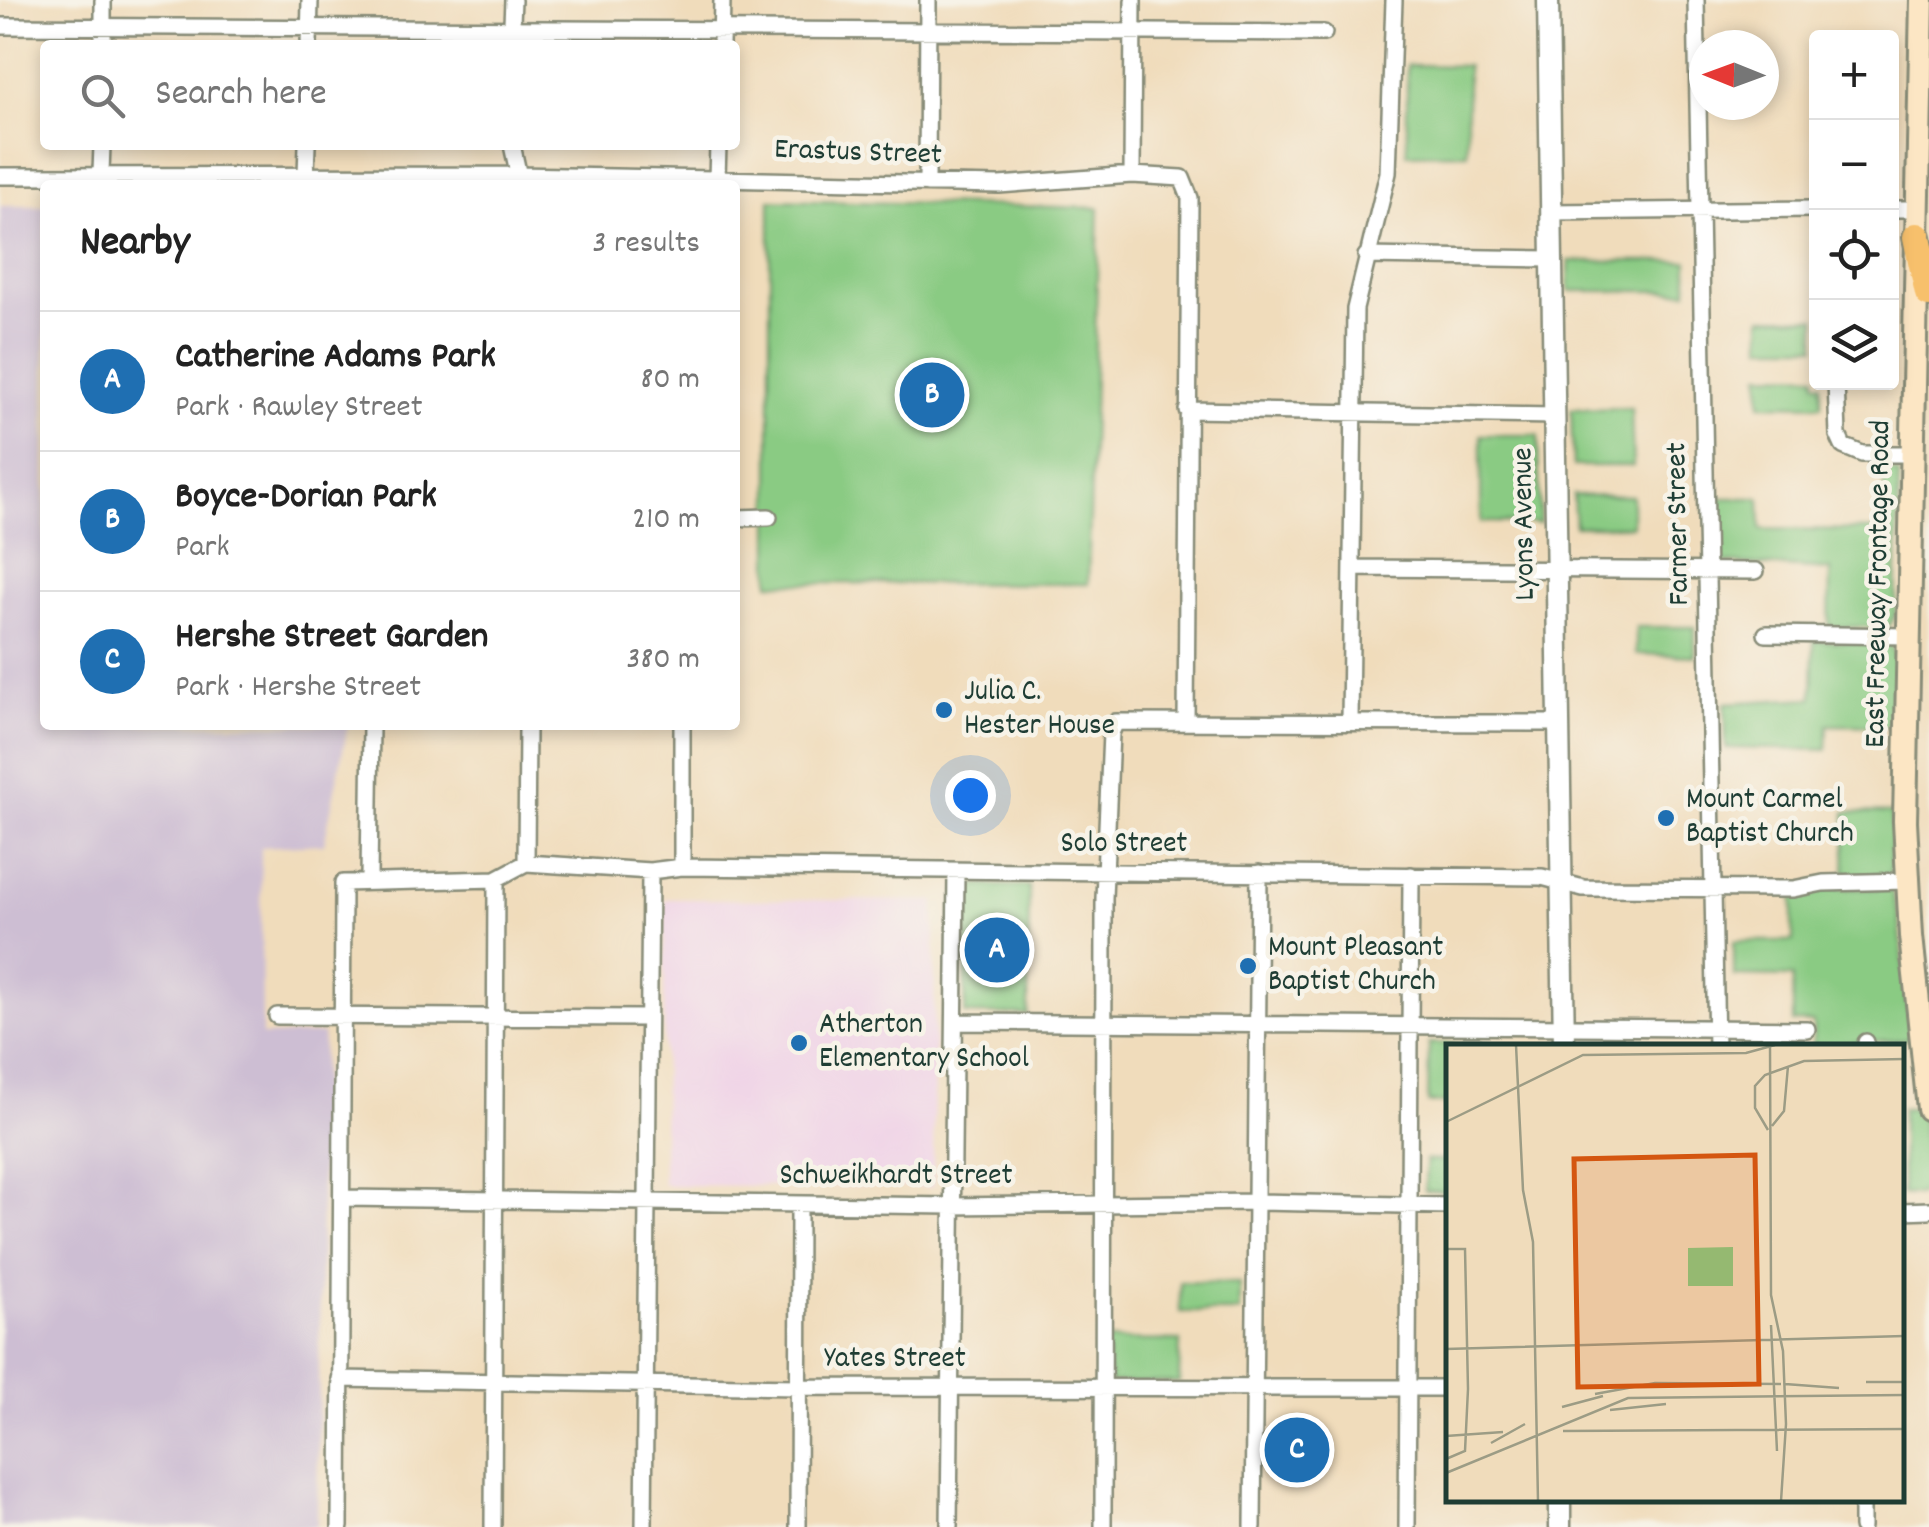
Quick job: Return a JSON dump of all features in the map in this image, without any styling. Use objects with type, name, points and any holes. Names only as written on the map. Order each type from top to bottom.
[{"type":"highway","points":[[1917,223],[1929,293]]},
{"type":"main road","name":"East Freeway Frontage Road","points":[[1922,0],[1908,636],[1907,881],[1929,1109]]},
{"type":"street","points":[[103,0],[103,40]]},
{"type":"street","points":[[309,37],[310,0]]},
{"type":"street","points":[[511,38],[513,0]]},
{"type":"street","points":[[721,38],[722,0]]},
{"type":"street","points":[[927,184],[928,0]]},
{"type":"street","points":[[1132,0],[1132,175]]},
{"type":"street","points":[[1350,722],[1355,308],[1390,160],[1394,0]]},
{"type":"street","name":"Lyons Avenue","points":[[1548,0],[1564,1037]]},
{"type":"street","name":"Farmer Street","points":[[1696,0],[1716,1044]]},
{"type":"street","points":[[0,26],[103,26],[309,37],[1324,33]]},
{"type":"street","points":[[102,150],[102,173]]},
{"type":"street","points":[[306,174],[307,150]]},
{"type":"street","points":[[513,150],[519,180]]},
{"type":"street","points":[[717,178],[718,150]]},
{"type":"street","name":"Erastus Street","points":[[0,176],[306,174],[377,180],[519,180]]},
{"type":"street","name":"Erastus Street","points":[[700,180],[1041,185],[1132,175],[1176,176],[1186,183],[1190,198],[1187,410]]},
{"type":"street","points":[[1550,212],[1809,209]]},
{"type":"street","points":[[1894,210],[1917,223]]},
{"type":"street","points":[[1366,256],[1551,259]]},
{"type":"street","points":[[1836,390],[1838,435],[1843,446],[1862,454],[1913,454]]},
{"type":"street","points":[[1186,721],[1187,410],[1554,416]]},
{"type":"street","points":[[740,518],[769,517]]},
{"type":"street","points":[[1352,568],[1756,570]]},
{"type":"street","points":[[1766,634],[1908,636]]},
{"type":"street","points":[[1103,1527],[1100,1388],[1105,872],[1111,733],[1116,722],[1560,723]]},
{"type":"street","points":[[368,879],[371,730]]},
{"type":"street","points":[[526,864],[527,730]]},
{"type":"street","points":[[682,730],[682,867]]},
{"type":"street","name":"Solo Street","points":[[343,1017],[343,883],[368,879],[496,879],[526,864],[650,871],[682,867],[1542,877],[1583,888],[1907,881]]},
{"type":"street","points":[[644,1527],[650,871]]},
{"type":"street","points":[[949,1527],[956,871]]},
{"type":"street","points":[[1253,1527],[1260,873]]},
{"type":"street","points":[[1407,1527],[1411,875]]},
{"type":"street","points":[[493,1527],[496,879]]},
{"type":"street","points":[[277,1016],[646,1018]]},
{"type":"street","points":[[340,1527],[343,1017]]},
{"type":"street","points":[[955,1022],[1410,1022],[1564,1037],[1582,1024],[1807,1028]]},
{"type":"street","name":"Schweikhardt Street","points":[[343,1198],[799,1205],[1257,1202],[1446,1206]]},
{"type":"street","points":[[798,1527],[799,1205]]},
{"type":"street","points":[[1904,1211],[1929,1210]]},
{"type":"street","name":"Yates Street","points":[[340,1379],[798,1387],[1446,1388]]},
{"type":"shaded area","points":[[0,206],[40,206],[40,730],[347,730],[324,844],[261,847],[262,1036],[323,1034],[317,1527],[0,1527]]},
{"type":"shaded area","name":"Atherton Elementary School","points":[[665,899],[935,901],[933,1187],[663,1185]]},
{"type":"green space","points":[[1407,65],[1467,66],[1467,153],[1407,154]]},
{"type":"green space","points":[[770,200],[1099,208],[1088,584],[770,583]]},
{"type":"green space","points":[[1569,261],[1688,261],[1688,291],[1569,291]]},
{"type":"green space","points":[[1762,317],[1809,318],[1809,346],[1762,346]]},
{"type":"green space","points":[[1761,374],[1809,375],[1809,390],[1822,390],[1822,405],[1761,404]]},
{"type":"green space","points":[[1631,408],[1633,466],[1573,466],[1571,409]]},
{"type":"green space","points":[[1481,435],[1538,435],[1540,523],[1481,522]]},
{"type":"green space","points":[[1878,467],[1899,474],[1896,615],[1889,627],[1829,627],[1830,570],[1725,563],[1716,555],[1714,498],[1760,498],[1761,529],[1883,530],[1884,482]]},
{"type":"green space","points":[[1573,495],[1632,496],[1632,526],[1575,526]]},
{"type":"green space","points":[[1636,627],[1695,627],[1695,656],[1636,654]]},
{"type":"green space","points":[[1814,641],[1890,643],[1896,658],[1893,726],[1828,725],[1827,750],[1726,748],[1725,703],[1813,698]]},
{"type":"green space","points":[[1846,812],[1892,813],[1890,874],[1845,878]]},
{"type":"green space","points":[[967,885],[1029,886],[1028,1015],[965,1014]]},
{"type":"green space","points":[[1826,888],[1891,889],[1899,916],[1910,1039],[1813,1044],[1813,1023],[1793,1022],[1793,977],[1734,976],[1734,941],[1793,941],[1793,897]]},
{"type":"green space","points":[[1429,1043],[1488,1044],[1446,1044],[1446,1103],[1428,1103]]},
{"type":"green space","points":[[1904,1109],[1920,1109],[1929,1186],[1917,1195],[1904,1194]]},
{"type":"green space","points":[[1426,1160],[1446,1161],[1446,1192],[1425,1191]]},
{"type":"green space","points":[[1180,1282],[1239,1283],[1239,1312],[1180,1312]]},
{"type":"green space","points":[[1105,1340],[1180,1341],[1179,1382],[1110,1383]]},
{"type":"green space","points":[[1297,1439],[1305,1442],[1305,1458],[1297,1461],[1289,1458],[1286,1450],[1289,1442]]},
{"type":"place","name":"Boyce-Dorian Park","points":[[932,395]]},
{"type":"place","name":"Julia C. Hester House","points":[[944,710]]},
{"type":"place","name":"Mount Carmel Baptist Church","points":[[1666,818]]},
{"type":"place","name":"Catherine Adams Park","points":[[997,950]]},
{"type":"place","name":"Mount Pleasant Baptist Church","points":[[1248,966]]},
{"type":"place","name":"Atherton Elementary School","points":[[799,1043]]},
{"type":"place","name":"Hershe Street Garden","points":[[1297,1450]]}]
